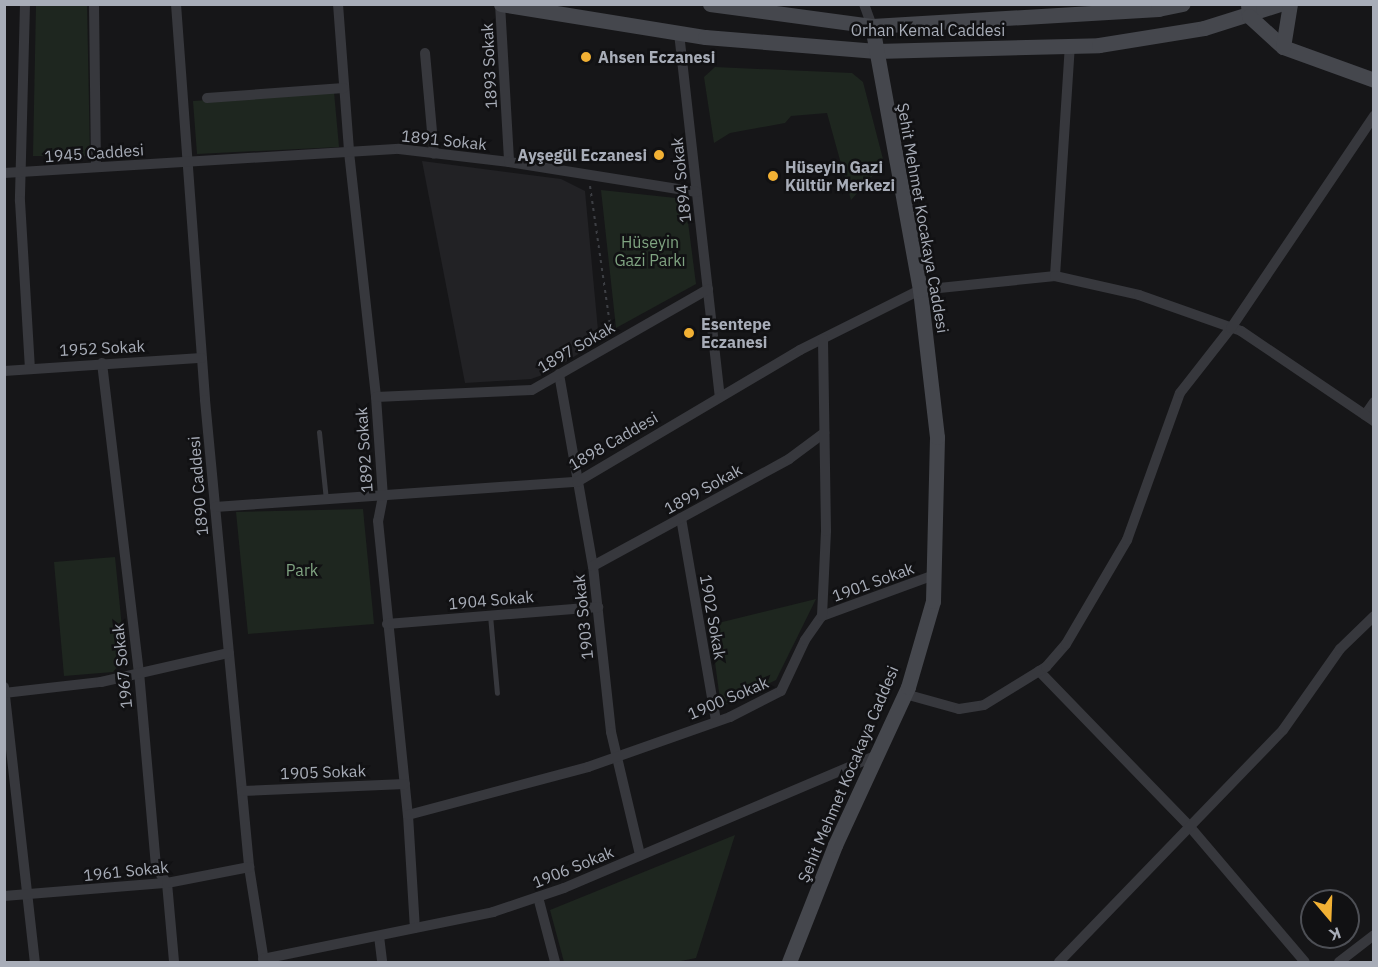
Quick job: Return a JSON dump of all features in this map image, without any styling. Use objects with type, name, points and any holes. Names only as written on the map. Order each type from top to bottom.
[{"type":"main road","name":"Orhan Kemal Caddesi","points":[[500,4],[679,33],[876,51],[1070,46],[1204,28],[1249,10],[1280,4]]},
{"type":"main road","name":"Orhan Kemal Caddesi","points":[[710,4],[872,26],[1010,11],[1182,4]]},
{"type":"main road","points":[[1283,47],[1290,4]]},
{"type":"main road","points":[[1249,10],[1283,47],[1374,80]]},
{"type":"main road","name":"Şehit Mehmet Kocakaya Caddesi","points":[[789,963],[835,845],[904,694],[933,601],[937,437],[920,290],[872,26]]},
{"type":"street","points":[[25,4],[21,172],[25,321],[30,367]]},
{"type":"street","points":[[94,4],[96,167]]},
{"type":"street","name":"1890 Caddesi","points":[[176,4],[185,162],[201,358],[249,867],[264,961]]},
{"type":"street","name":"1892 Sokak","points":[[338,4],[349,152],[376,397],[383,496],[378,521],[408,814],[415,928]]},
{"type":"street","name":"1893 Sokak","points":[[500,4],[509,162]]},
{"type":"street","points":[[864,4],[872,26]]},
{"type":"street","name":"1894 Sokak","points":[[679,33],[720,396]]},
{"type":"street","points":[[1055,276],[1070,46]]},
{"type":"street","points":[[425,53],[434,154]]},
{"type":"street","points":[[207,98],[344,88]]},
{"type":"street","points":[[904,694],[959,709],[984,705],[1039,671],[1066,644],[1128,540],[1180,393],[1231,328],[1374,116]]},
{"type":"street","name":"1891 Sokak","points":[[185,162],[399,149],[509,162],[697,192]]},
{"type":"street","name":"1945 Caddesi","points":[[4,173],[185,162]]},
{"type":"street","points":[[920,290],[1055,276],[1139,295],[1231,328],[1369,418],[1374,402]]},
{"type":"street","name":"1897 Sokak","points":[[376,397],[532,390],[708,289]]},
{"type":"street","name":"1898 Caddesi","points":[[215,507],[578,482],[720,396],[822,339],[920,290]]},
{"type":"street","points":[[822,339],[825,433],[822,616]]},
{"type":"street","name":"1952 Sokak","points":[[4,371],[30,367],[201,358]]},
{"type":"street","name":"1967 Sokak","points":[[102,363],[139,672],[156,868],[167,883],[174,963]]},
{"type":"street","name":"1903 Sokak","points":[[559,374],[593,566],[616,757],[640,855]]},
{"type":"street","name":"1899 Sokak","points":[[593,566],[789,459],[825,433]]},
{"type":"street","name":"1902 Sokak","points":[[681,518],[716,722]]},
{"type":"street","name":"1901 Sokak","points":[[822,616],[934,575]]},
{"type":"street","name":"1904 Sokak","points":[[387,624],[598,607]]},
{"type":"street","name":"1900 Sokak","points":[[408,814],[616,757],[716,722],[781,691],[805,640],[822,616]]},
{"type":"street","points":[[1059,963],[1283,730],[1340,649],[1374,616]]},
{"type":"street","points":[[34,963],[6,691],[101,682],[229,653]]},
{"type":"street","points":[[1039,671],[1190,828],[1305,963]]},
{"type":"street","name":"1906 Sokak","points":[[264,961],[493,912],[538,897],[878,754]]},
{"type":"street","name":"1905 Sokak","points":[[242,791],[405,784]]},
{"type":"street","name":"1961 Sokak","points":[[4,896],[167,883],[249,867]]},
{"type":"street","points":[[538,897],[555,963]]},
{"type":"street","points":[[1339,963],[1374,935]]},
{"type":"street","points":[[379,936],[382,963]]},
{"type":"lane","points":[[319,432],[326,500]]},
{"type":"lane","points":[[490,614],[497,693]]},
{"type":"path","points":[[588,174],[613,344]]},
{"type":"shaded area","points":[[422,161],[561,179],[585,191],[599,341],[548,373],[531,379],[465,383]]},
{"type":"green space","points":[[36,5],[87,5],[90,156],[33,156]]},
{"type":"green space","points":[[715,67],[852,73],[863,82],[884,163],[851,200],[827,113],[791,116],[785,123],[730,133],[714,143],[704,77]]},
{"type":"green space","points":[[334,92],[339,147],[197,154],[193,101]]},
{"type":"green space","name":"Hüseyin Gazi Parkı","points":[[601,190],[685,199],[696,284],[616,328]]},
{"type":"green space","name":"Park","points":[[363,509],[374,624],[248,634],[236,512]]},
{"type":"green space","points":[[115,557],[125,658],[113,672],[64,676],[54,562]]},
{"type":"green space","points":[[816,599],[776,680],[721,707],[710,625]]},
{"type":"green space","points":[[735,835],[696,958],[676,962],[564,962],[550,910]]},
{"type":"place","name":"Ahsen Eczanesi","points":[[586,57]]},
{"type":"place","name":"Ayşegül Eczanesi","points":[[659,155]]},
{"type":"place","name":"Hüseyin Gazi Kültür Merkezi","points":[[773,176]]},
{"type":"place","name":"Esentepe Eczanesi","points":[[689,333]]}]
